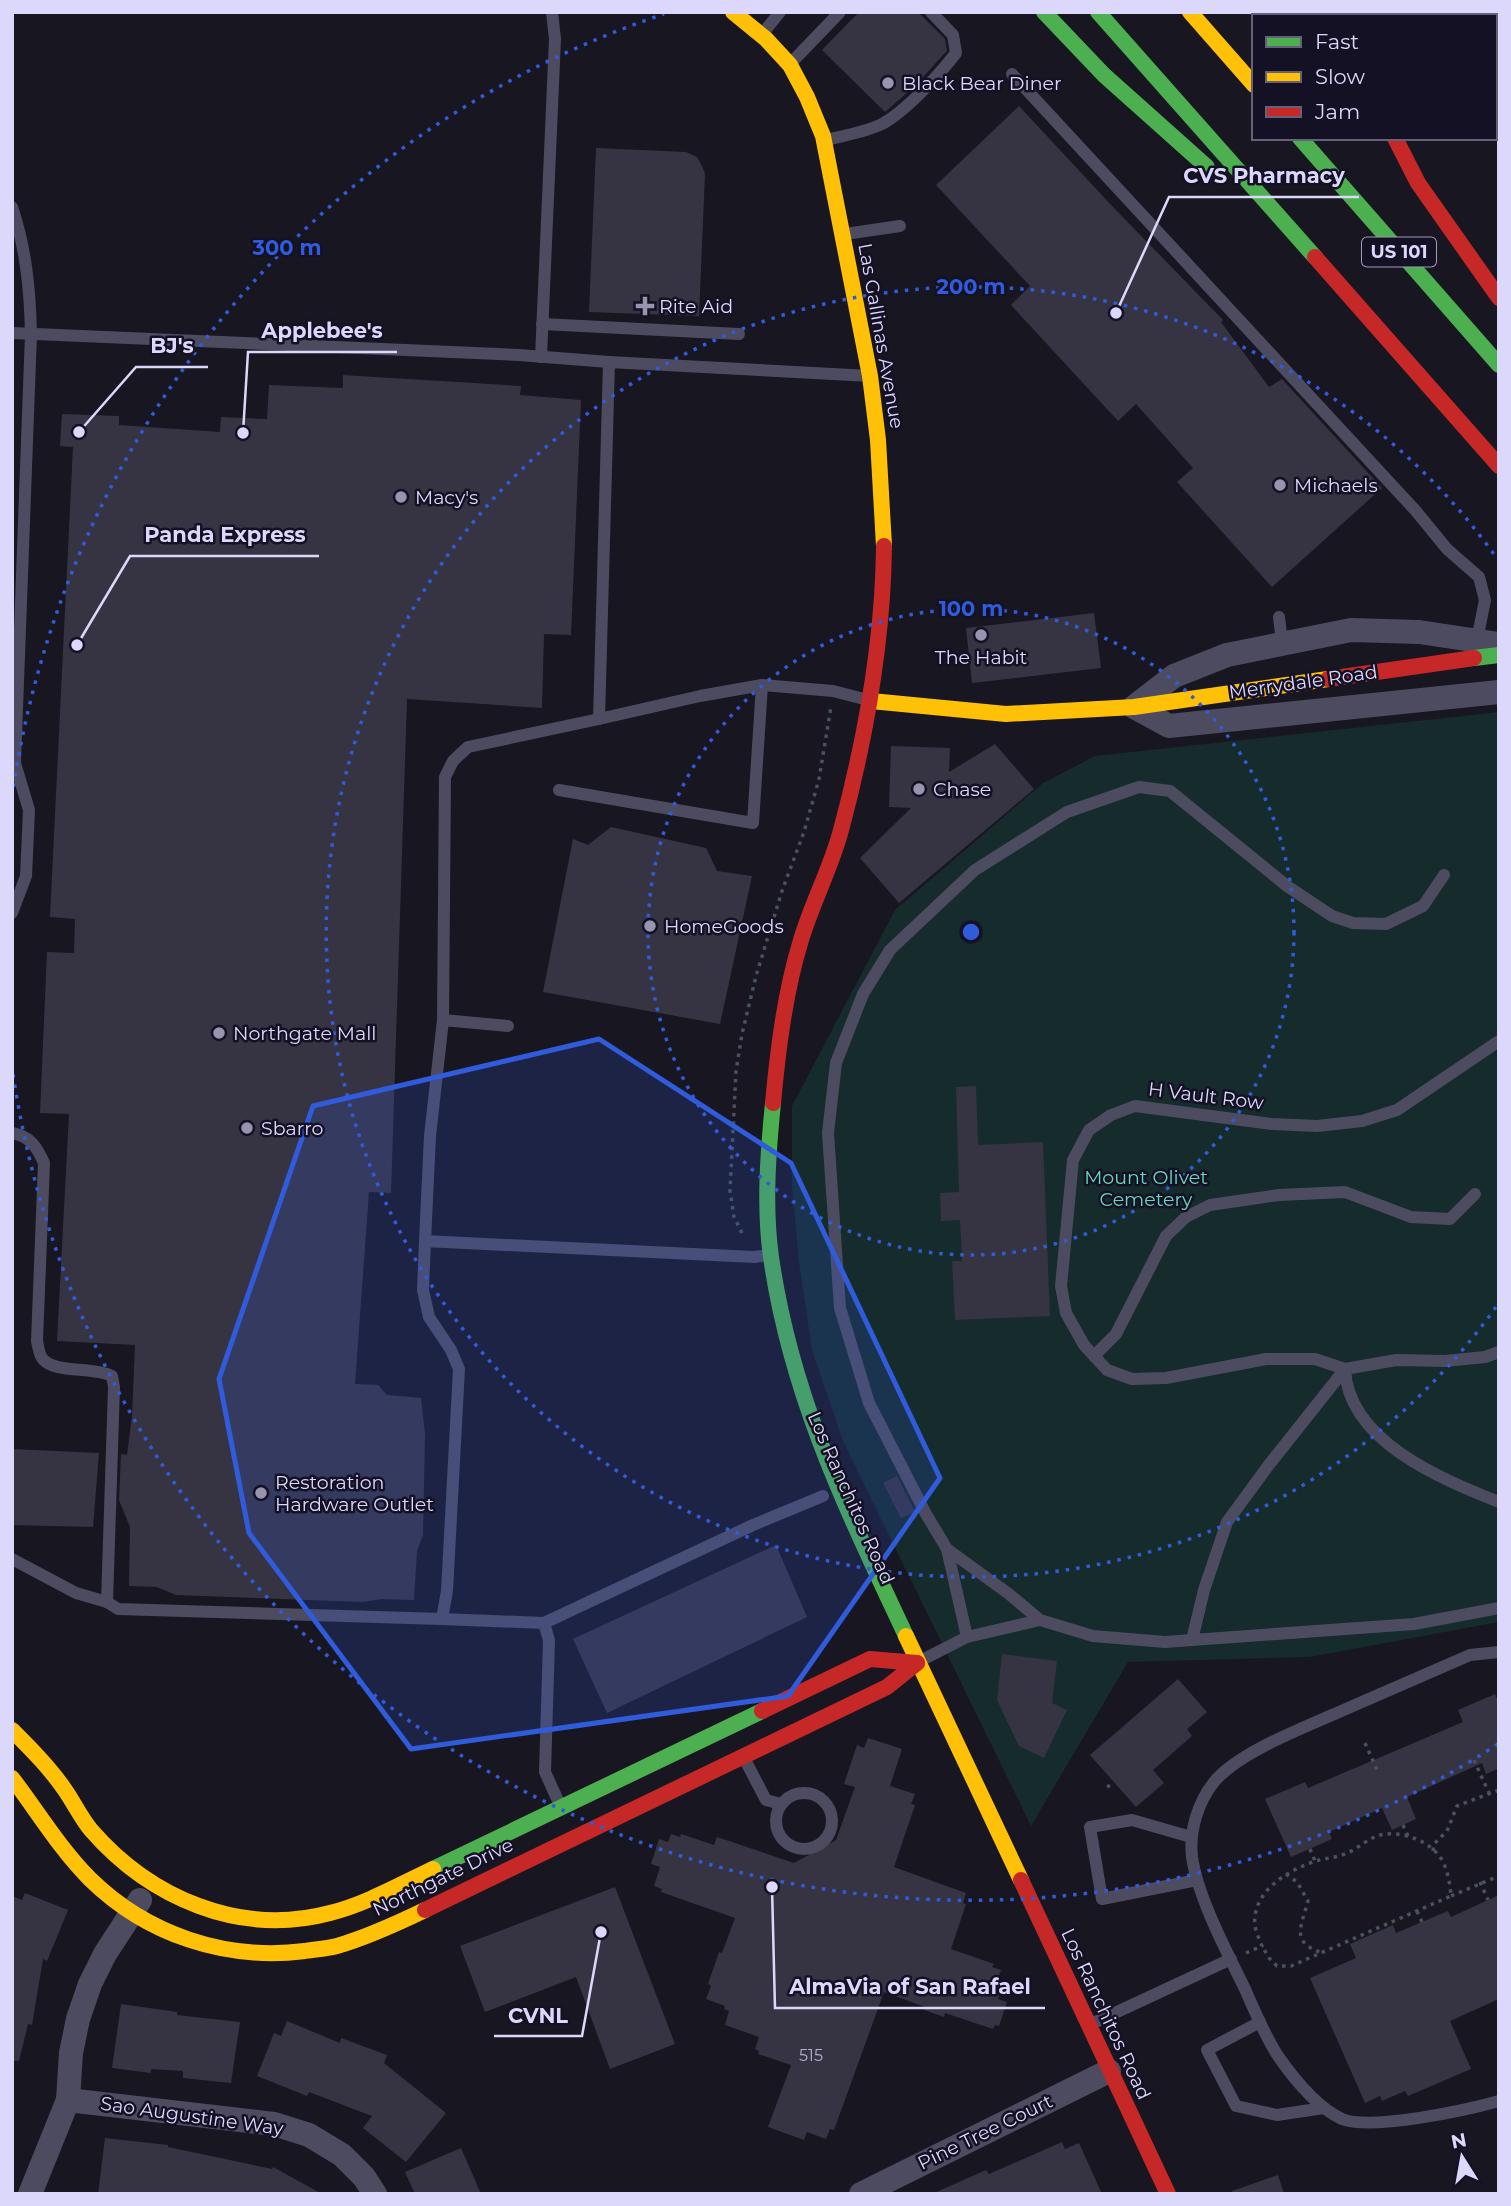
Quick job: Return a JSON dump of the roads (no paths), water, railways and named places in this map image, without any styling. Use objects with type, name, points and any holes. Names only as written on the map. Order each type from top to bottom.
[{"type":"main road","name":"Las Gallinas Avenue","points":[[733,12],[762,33],[790,64],[810,100],[824,141],[870,376],[878,440],[884,548],[880,624],[870,701]]},
{"type":"main road","points":[[1044,12],[1104,75],[1216,176]]},
{"type":"main road","points":[[1098,12],[1499,466]]},
{"type":"main road","points":[[1190,12],[1252,83]]},
{"type":"main road","name":"US 101","points":[[1302,140],[1499,365]]},
{"type":"main road","points":[[1393,140],[1430,201],[1499,298]]},
{"type":"main road","points":[[1237,194],[1339,286]]},
{"type":"main road","name":"Merrydale Road","points":[[870,701],[1006,714],[1134,707],[1499,655]]},
{"type":"main road","name":"Los Ranchitos Road","points":[[870,701],[840,834],[801,940],[779,1049],[770,1132],[768,1194],[771,1255],[782,1317],[797,1379],[817,1439],[846,1508],[1168,2194]]},
{"type":"main road","name":"Los Ranchitos Road","points":[[766,1025],[771,1003],[793,971]]},
{"type":"main road","points":[[751,1207],[755,1263]]},
{"type":"main road","name":"Los Ranchitos Road","points":[[820,1491],[830,1514]]},
{"type":"main road","name":"Los Ranchitos Road","points":[[858,1570],[882,1620],[917,1662]]},
{"type":"main road","name":"Northgate Drive","points":[[12,1778],[61,1847],[91,1880],[132,1913],[179,1937],[228,1951],[279,1954],[334,1947],[381,1931],[568,1822],[870,1659],[917,1662]]},
{"type":"main road","name":"Northgate Drive","points":[[12,1730],[43,1761],[89,1827],[115,1857],[150,1885],[191,1906],[233,1918],[278,1920],[327,1914],[368,1900],[744,1757],[887,1687],[917,1662]]},
{"type":"street","name":"Merrydale Road","points":[[1488,642],[1419,632],[1351,630],[1282,642],[1227,655],[1174,676],[1134,707],[1169,726],[1499,692]]},
{"type":"street","points":[[1442,698],[1467,673],[1488,642]]},
{"type":"street","points":[[30,2194],[68,2100],[71,2053],[90,1984],[105,1954],[150,1885]]},
{"type":"street","name":"Pine Tree Court","points":[[861,2194],[1109,2071]]},
{"type":"street","name":"Sao Augustine Way","points":[[68,2100],[274,2124],[309,2135],[342,2155],[364,2177],[375,2194]]},
{"type":"lane","points":[[541,357],[555,38],[552,12]]},
{"type":"lane","points":[[762,33],[780,12]]},
{"type":"lane","points":[[790,64],[839,12]]},
{"type":"lane","points":[[824,141],[880,125],[898,114],[948,63],[956,52],[953,34],[931,12]]},
{"type":"lane","points":[[1012,74],[1415,510],[1447,549],[1479,577],[1485,600],[1488,642]]},
{"type":"lane","points":[[12,207],[24,243],[31,334],[14,763],[29,810],[26,876],[12,913]]},
{"type":"lane","points":[[841,235],[900,226]]},
{"type":"lane","points":[[542,324],[739,334]]},
{"type":"lane","points":[[12,333],[541,357],[870,376]]},
{"type":"lane","points":[[599,719],[609,362]]},
{"type":"lane","points":[[1279,617],[1282,642]]},
{"type":"lane","points":[[559,790],[753,823],[762,685]]},
{"type":"lane","points":[[442,1619],[447,1591],[459,1369],[451,1350],[429,1317],[423,1290],[430,1136],[443,1020],[445,778],[453,761],[468,747],[700,695],[762,685],[833,691],[870,701]]},
{"type":"lane","points":[[967,1637],[947,1549],[869,1403],[840,1308],[828,1133],[836,1063],[863,994],[890,950],[975,870],[1067,811],[1139,787],[1170,791],[1287,886],[1332,916],[1353,923],[1386,924],[1423,906],[1444,875]]},
{"type":"lane","points":[[443,1020],[508,1026]]},
{"type":"lane","name":"H Vault Row","points":[[1094,1356],[1084,1345],[1066,1313],[1060,1286],[1073,1160],[1089,1130],[1111,1115],[1135,1106],[1272,1124],[1317,1126],[1362,1121],[1397,1110],[1499,1041]]},
{"type":"lane","points":[[12,1133],[17,1133],[35,1144],[44,1163],[37,1341],[42,1358],[55,1368],[100,1370],[112,1376],[114,1387],[107,1602]]},
{"type":"lane","points":[[1475,1194],[1450,1219],[1411,1217],[1345,1192],[1279,1195],[1210,1205],[1186,1217],[1166,1236],[1116,1334],[1094,1356],[1107,1370],[1132,1379],[1166,1378],[1266,1359],[1315,1359],[1345,1369],[1395,1360],[1445,1361],[1485,1357],[1499,1352]]},
{"type":"lane","points":[[425,1241],[755,1263],[771,1255]]},
{"type":"lane","points":[[1345,1369],[1346,1388],[1359,1413],[1379,1437],[1404,1455],[1463,1488],[1499,1502]]},
{"type":"lane","points":[[1192,1640],[1204,1590],[1227,1522],[1345,1369]]},
{"type":"lane","points":[[12,1559],[76,1593],[107,1602],[118,1609],[544,1623],[820,1491]]},
{"type":"lane","points":[[947,1549],[1040,1620],[1093,1636],[1165,1642],[1414,1624],[1499,1608]]},
{"type":"lane","name":"Northgate Drive","points":[[917,1662],[967,1637],[1040,1620]]},
{"type":"lane","points":[[544,1623],[549,1640],[545,1772],[568,1822]]},
{"type":"lane","points":[[1499,1652],[1470,1655],[1303,1728],[1239,1761],[1215,1781],[1206,1794],[1191,1837],[1197,1880],[1260,2022],[1277,2054],[1324,2108],[1343,2120],[1360,2123],[1471,2109],[1499,2101]]},
{"type":"lane","points":[[744,1757],[766,1800],[781,1804],[796,1794],[805,1793],[822,1799],[832,1815],[832,1825],[824,1842],[806,1850],[796,1849],[780,1838],[776,1830],[776,1812],[781,1804]]},
{"type":"lane","points":[[1191,1837],[1132,1820],[1090,1827],[1102,1899],[1197,1880]]},
{"type":"lane","points":[[1088,2025],[1231,1959]]},
{"type":"lane","points":[[1260,2022],[1207,2050],[1236,2106],[1277,2115],[1324,2108]]},
{"type":"place","name":"Black Bear Diner","points":[[888,83]]},
{"type":"place","name":"Rite Aid","points":[[645,306]]},
{"type":"place","name":"CVS Pharmacy","points":[[1116,313]]},
{"type":"place","name":"BJ's","points":[[79,432]]},
{"type":"place","name":"Applebee's","points":[[243,433]]},
{"type":"place","name":"Michaels","points":[[1280,485]]},
{"type":"place","name":"Macy's","points":[[401,497]]},
{"type":"place","name":"The Habit","points":[[981,635]]},
{"type":"place","name":"Panda Express","points":[[77,645]]},
{"type":"place","name":"Chase","points":[[919,789]]},
{"type":"place","name":"HomeGoods","points":[[650,926]]},
{"type":"place","name":"Northgate Mall","points":[[219,1033]]},
{"type":"place","name":"Sbarro","points":[[247,1128]]},
{"type":"place","name":"Restoration Hardware Outlet","points":[[261,1493]]},
{"type":"place","name":"AlmaVia of San Rafael","points":[[772,1887]]},
{"type":"place","name":"CVNL","points":[[601,1932]]},
{"type":"park label","name":"Mount Olivet Cemetery","points":[[1146,1188]]}]
